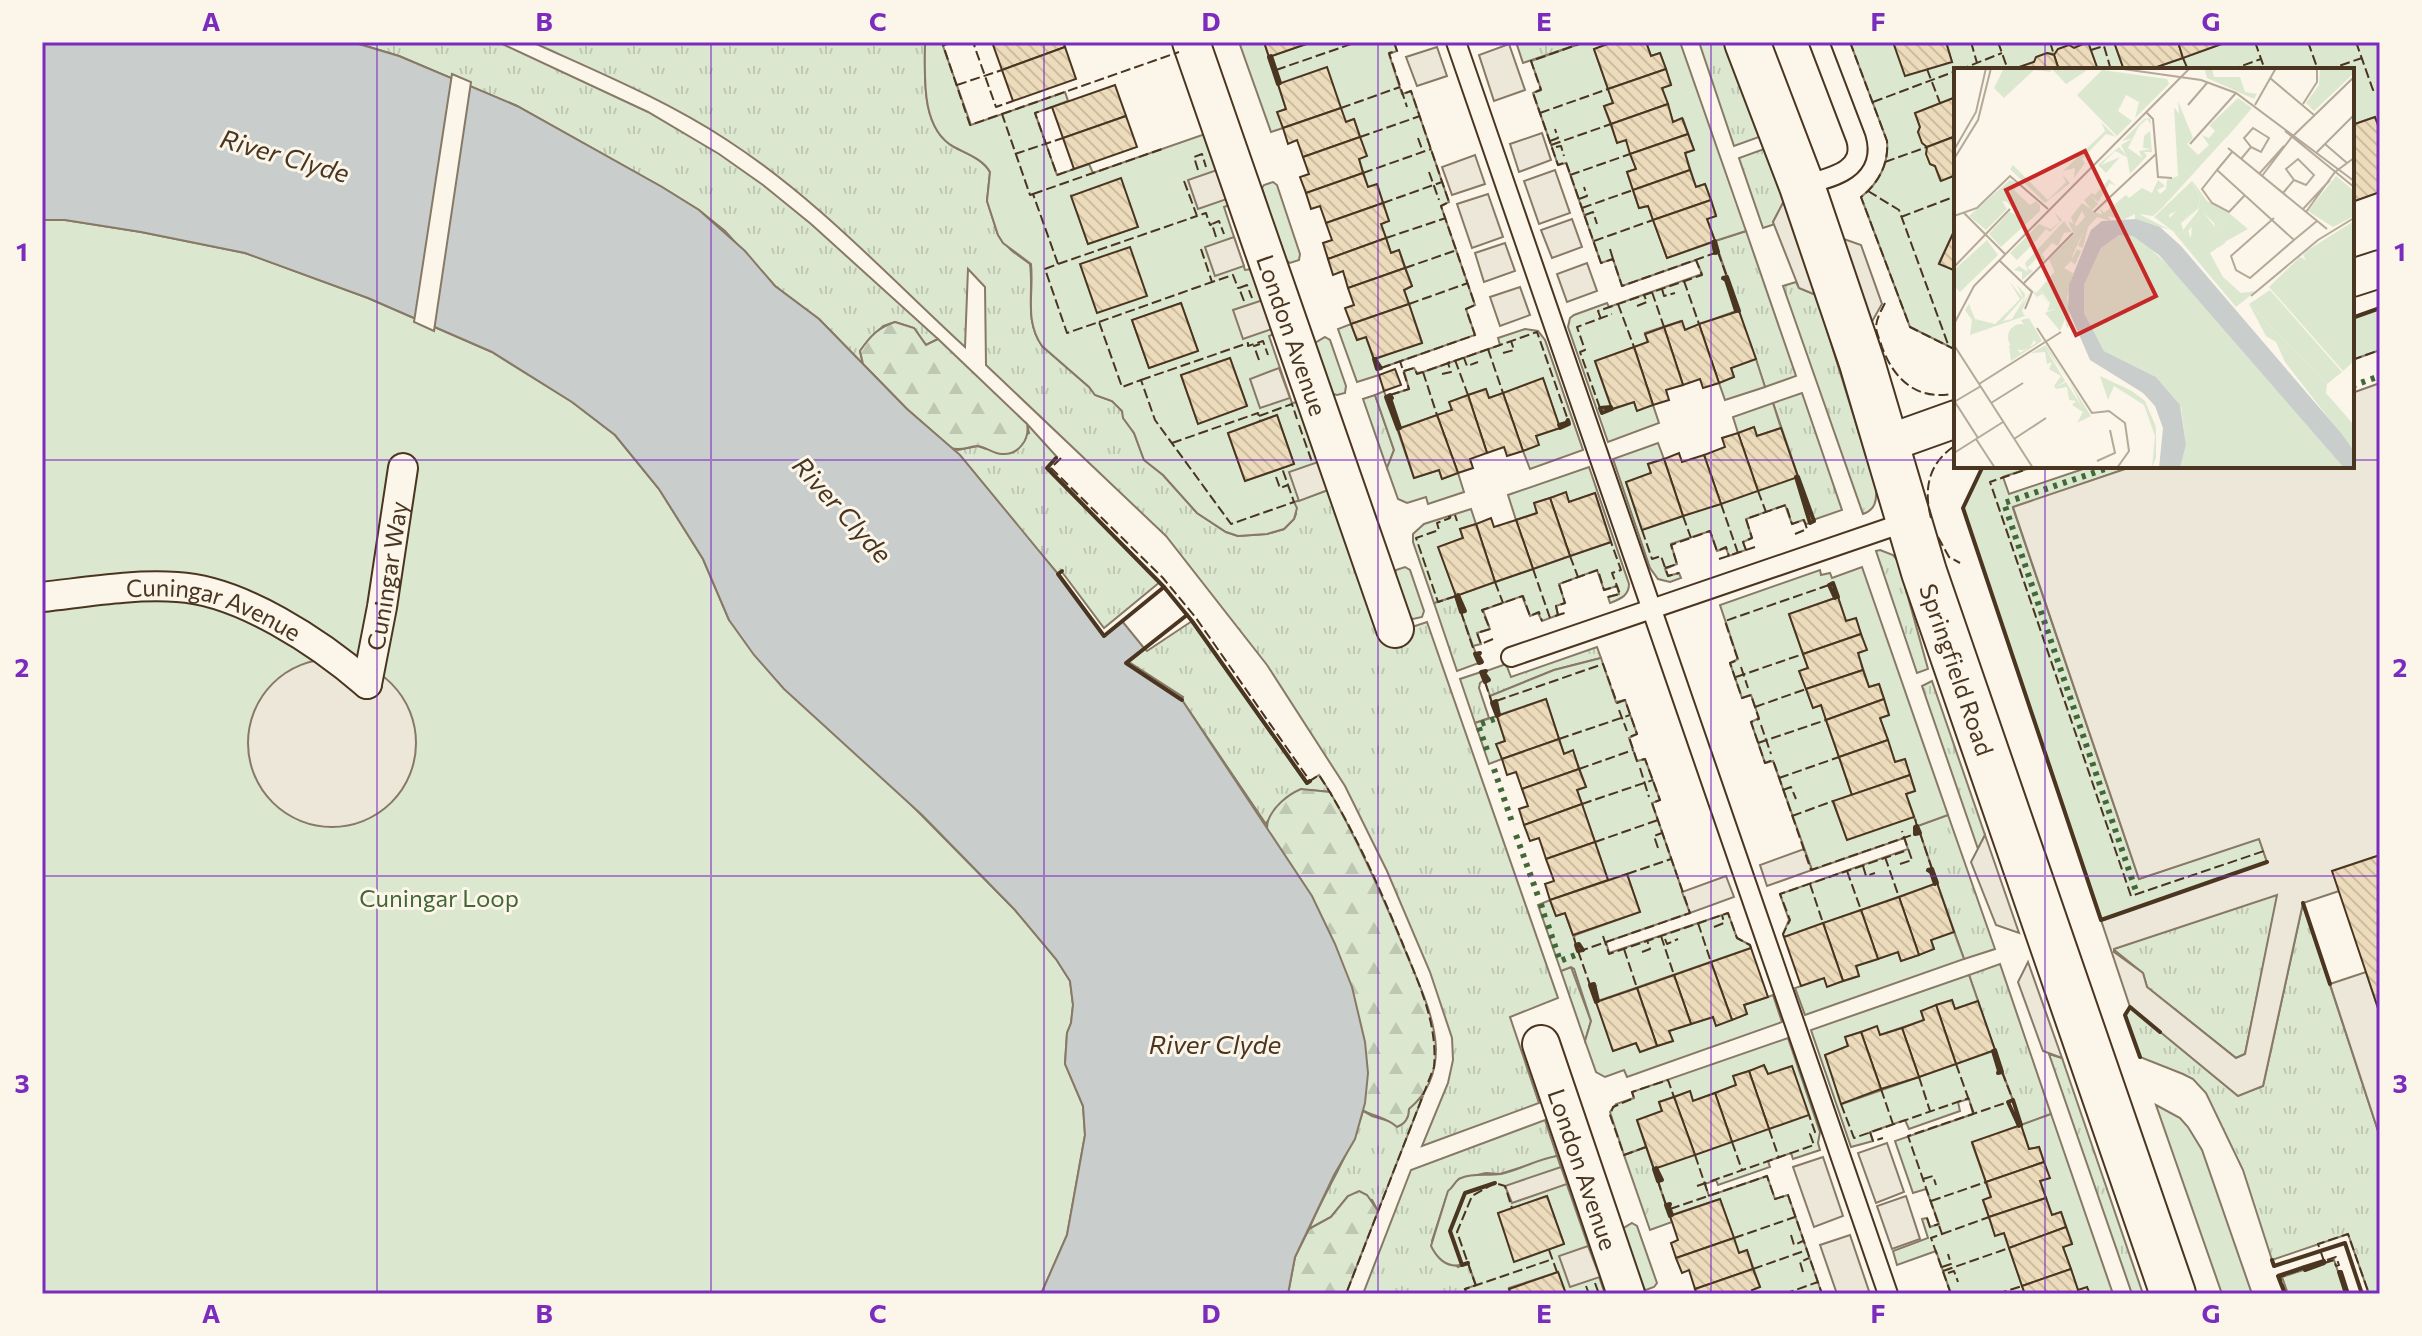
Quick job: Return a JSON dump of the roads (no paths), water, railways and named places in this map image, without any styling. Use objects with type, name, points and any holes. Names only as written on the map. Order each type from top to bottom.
[{"type":"street","name":"London Avenue","points":[[1191,42],[1395,629]]},
{"type":"street","name":"Springfield Road","points":[[1747,42],[1802,186],[1862,363],[1924,572],[2173,1294]]},
{"type":"street","points":[[2354,277],[2380,269]]},
{"type":"street","points":[[1886,444],[1954,420]]},
{"type":"street","name":"Cuningar Way","points":[[367,684],[403,468]]},
{"type":"street","name":"Cuningar Avenue","points":[[42,597],[147,586],[181,587],[211,593],[296,630],[367,684]]},
{"type":"street","name":"London Avenue","points":[[1541,1044],[1626,1294]]},
{"type":"lane","points":[[1456,42],[1888,1294]]},
{"type":"lane","points":[[1802,186],[1848,170],[1858,155],[1856,139],[1819,42]]},
{"type":"lane","points":[[1511,657],[1909,521]]},
{"type":"water","name":"River Clyde","points":[[42,42],[352,42],[399,56],[517,106],[699,210],[745,251],[775,286],[819,319],[907,409],[960,455],[1104,635],[1122,621],[1144,648],[1127,663],[1182,700],[1312,896],[1352,987],[1365,1042],[1368,1073],[1365,1103],[1355,1139],[1334,1175],[1295,1257],[1288,1294],[1041,1294],[1067,1235],[1085,1135],[1083,1106],[1065,1064],[1073,1005],[1070,981],[1056,959],[1015,910],[922,815],[784,689],[754,655],[729,620],[703,559],[659,489],[615,435],[572,402],[492,352],[368,298],[245,253],[141,232],[65,220],[42,220]]},
{"type":"park label","name":"Cuningar Loop","points":[[439,897]]}]
